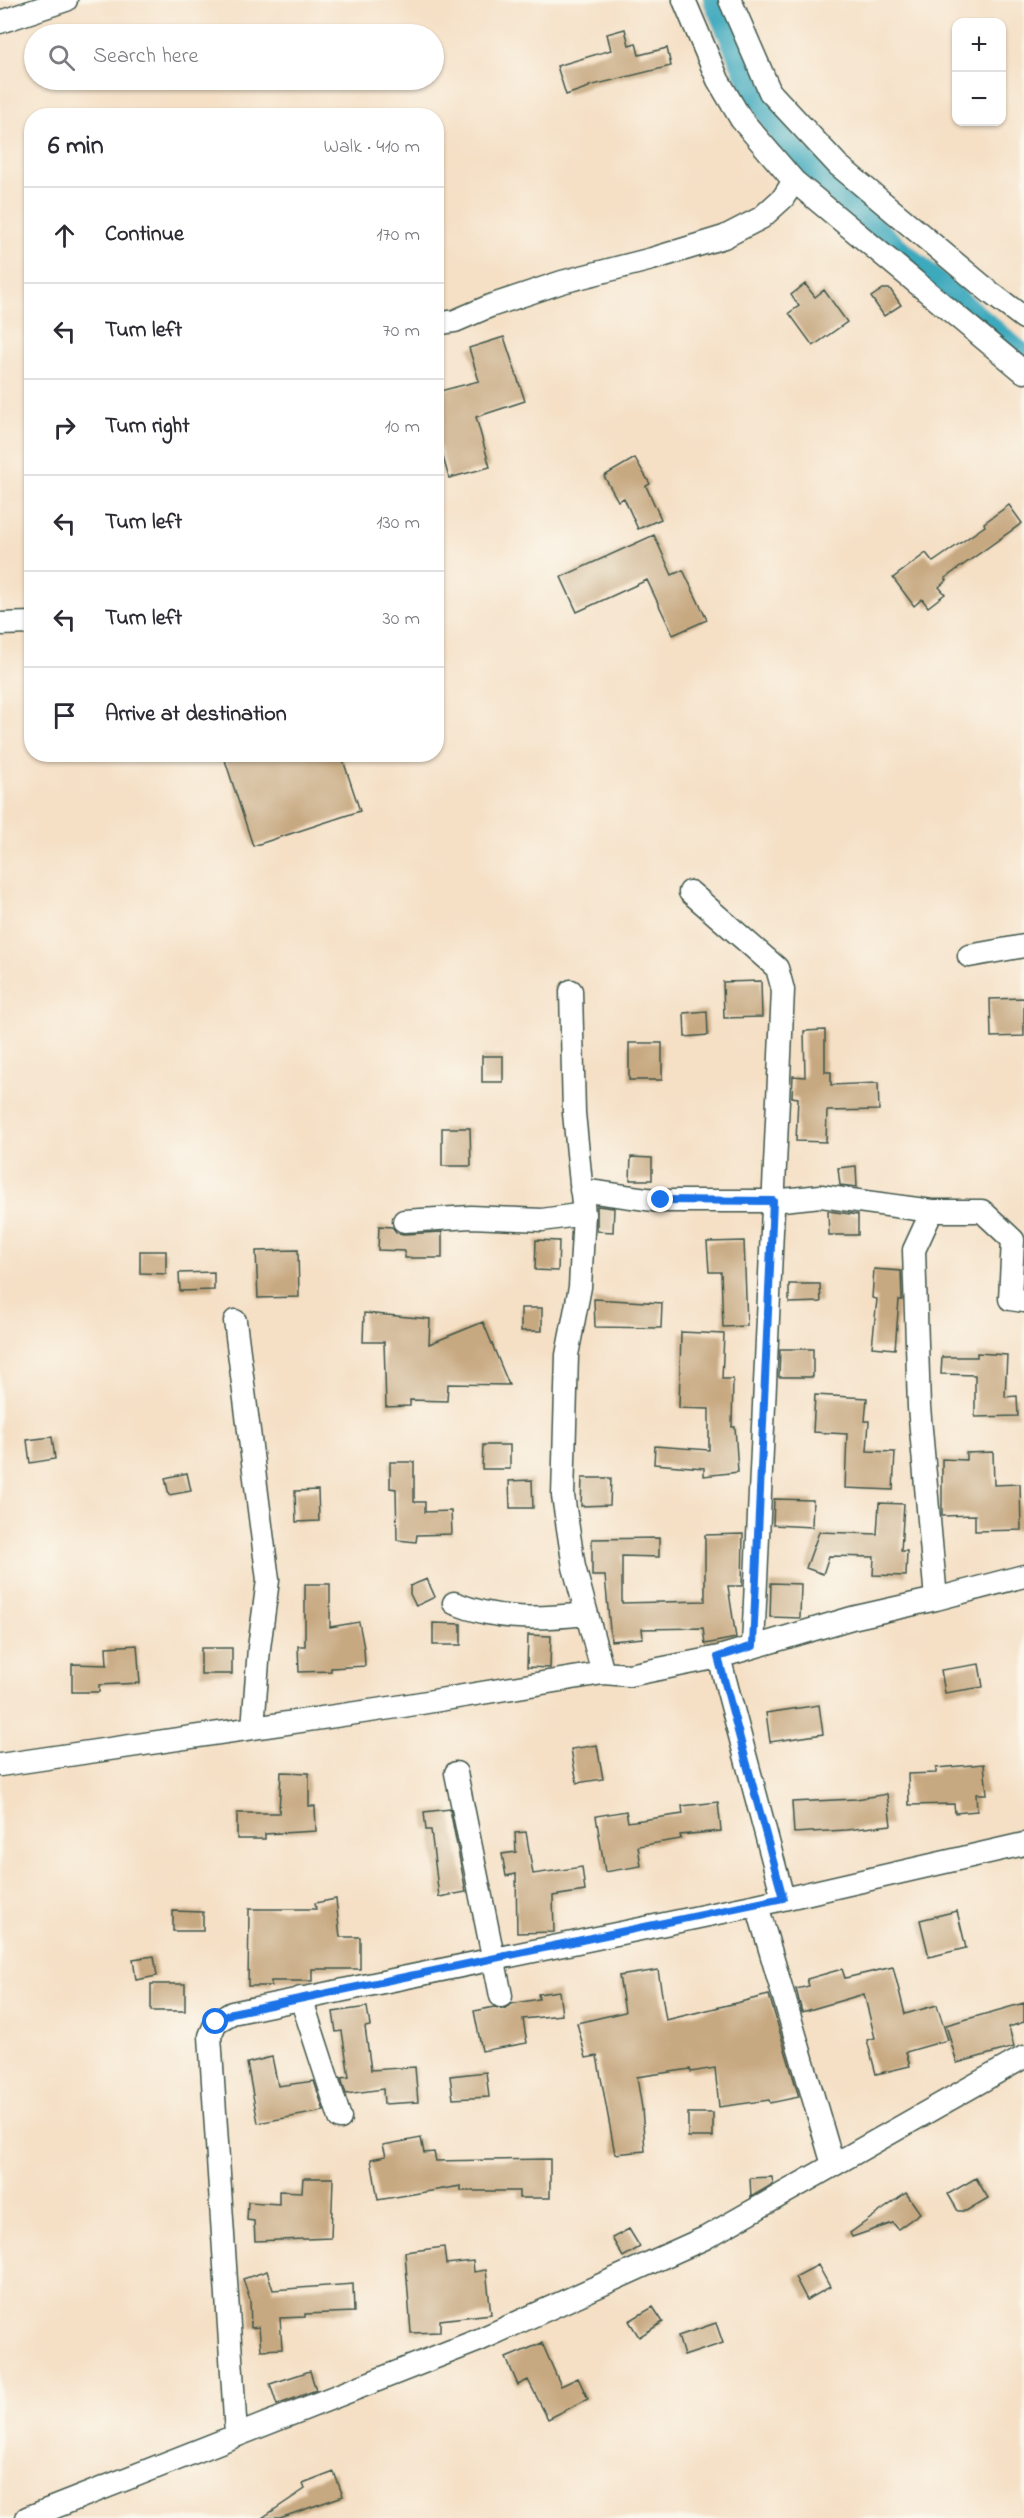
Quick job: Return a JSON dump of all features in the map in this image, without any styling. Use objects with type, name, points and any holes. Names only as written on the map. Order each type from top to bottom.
[{"type":"street","points":[[0,22],[66,0]]},
{"type":"street","points":[[684,0],[718,81],[741,118],[794,181],[1024,372]]},
{"type":"street","points":[[730,0],[770,92],[838,165],[1024,318]]},
{"type":"street","points":[[444,323],[455,321],[490,306],[562,282],[652,259],[724,237],[760,218],[783,198],[794,181]]},
{"type":"street","points":[[0,624],[24,623]]},
{"type":"street","points":[[690,892],[777,968],[783,990],[753,1646]]},
{"type":"street","points":[[969,956],[1024,946]]},
{"type":"street","points":[[571,991],[574,1113],[584,1215],[580,1287],[567,1355],[564,1496],[574,1567],[603,1673]]},
{"type":"street","points":[[580,1190],[661,1200],[773,1201],[821,1196],[932,1211],[982,1211],[1013,1240],[1010,1299],[1024,1301]]},
{"type":"street","points":[[932,1211],[914,1250],[919,1407],[936,1599]]},
{"type":"street","points":[[404,1221],[471,1217],[542,1220],[584,1215]]},
{"type":"street","points":[[235,1321],[268,1580],[259,1648],[253,1728]]},
{"type":"street","points":[[0,1765],[603,1673],[629,1675],[723,1672],[753,1646],[852,1618],[1024,1576]]},
{"type":"street","points":[[454,1603],[474,1611],[532,1619],[586,1614]]},
{"type":"street","points":[[723,1672],[783,1898]]},
{"type":"street","points":[[456,1773],[501,1996]]},
{"type":"street","points":[[236,2434],[210,2036],[216,2022],[232,2013],[757,1905],[1024,1844]]},
{"type":"street","points":[[757,1905],[833,2165]]},
{"type":"street","points":[[301,1998],[340,2118]]},
{"type":"street","points":[[27,2518],[479,2340],[705,2238],[1024,2057]]},
{"type":"building","points":[[625,29],[629,45],[636,43],[639,55],[667,48],[671,66],[589,86],[566,95],[557,66],[611,50],[607,34]]},
{"type":"building","points":[[805,284],[815,297],[824,290],[847,322],[813,346],[789,313],[799,306],[791,295]]},
{"type":"building","points":[[883,289],[890,289],[901,305],[884,316],[871,297]]},
{"type":"building","points":[[504,337],[525,401],[476,417],[490,467],[449,478],[444,461],[444,390],[479,381],[469,348]]},
{"type":"building","points":[[635,458],[650,484],[646,486],[661,519],[638,529],[624,498],[618,501],[604,476]]},
{"type":"building","points":[[1009,505],[1022,523],[945,578],[947,580],[939,587],[945,594],[928,607],[922,599],[914,606],[893,578],[926,553],[933,562],[985,526],[984,523]]},
{"type":"building","points":[[654,535],[672,575],[683,570],[707,620],[673,635],[647,580],[577,612],[561,577]]},
{"type":"building","points":[[226,762],[344,762],[360,811],[253,846]]},
{"type":"building","points":[[761,981],[762,1017],[724,1018],[723,982]]},
{"type":"building","points":[[1024,998],[1024,1036],[991,1037],[990,999]]},
{"type":"building","points":[[707,1011],[708,1035],[685,1037],[684,1013]]},
{"type":"building","points":[[825,1030],[825,1072],[831,1072],[831,1085],[878,1083],[879,1110],[827,1111],[826,1142],[796,1141],[798,1098],[792,1097],[793,1076],[805,1077],[804,1031]]},
{"type":"building","points":[[629,1043],[662,1043],[662,1080],[629,1080]]},
{"type":"building","points":[[482,1056],[503,1056],[503,1082],[482,1082]]},
{"type":"building","points":[[442,1128],[470,1128],[471,1166],[442,1166]]},
{"type":"building","points":[[631,1157],[652,1158],[652,1180],[630,1180]]},
{"type":"building","points":[[856,1166],[857,1187],[840,1185],[838,1168]]},
{"type":"building","points":[[597,1206],[614,1208],[613,1232],[597,1231]]},
{"type":"building","points":[[828,1211],[858,1215],[858,1235],[829,1235]]},
{"type":"building","points":[[379,1226],[392,1227],[397,1233],[404,1234],[442,1232],[442,1258],[405,1258],[405,1251],[378,1250]]},
{"type":"building","points":[[536,1240],[559,1241],[558,1271],[535,1270]]},
{"type":"building","points":[[744,1241],[747,1326],[723,1327],[721,1272],[709,1272],[707,1242]]},
{"type":"building","points":[[298,1250],[299,1297],[258,1298],[256,1251]]},
{"type":"building","points":[[140,1251],[166,1251],[166,1274],[140,1273]]},
{"type":"building","points":[[874,1269],[901,1271],[902,1300],[899,1300],[895,1349],[872,1347],[877,1299],[872,1298]]},
{"type":"building","points":[[214,1272],[214,1290],[180,1291],[179,1273]]},
{"type":"building","points":[[789,1284],[820,1284],[821,1302],[789,1303]]},
{"type":"building","points":[[594,1299],[662,1303],[661,1328],[595,1327]]},
{"type":"building","points":[[521,1308],[542,1308],[542,1331],[521,1331]]},
{"type":"building","points":[[364,1313],[430,1319],[429,1344],[483,1322],[509,1385],[448,1384],[447,1401],[410,1400],[410,1406],[386,1407],[384,1342],[363,1342]]},
{"type":"building","points":[[681,1332],[724,1334],[722,1379],[733,1379],[732,1427],[735,1427],[738,1472],[704,1476],[704,1468],[654,1464],[655,1446],[709,1450],[709,1409],[679,1408]]},
{"type":"building","points":[[780,1349],[813,1349],[813,1377],[779,1377]]},
{"type":"building","points":[[977,1353],[1007,1355],[1005,1397],[1017,1396],[1018,1416],[975,1417],[975,1375],[941,1374],[942,1357],[977,1357]]},
{"type":"building","points":[[815,1395],[867,1398],[865,1421],[869,1421],[867,1451],[895,1452],[893,1490],[845,1488],[847,1434],[813,1432]]},
{"type":"building","points":[[52,1437],[55,1459],[30,1463],[27,1440]]},
{"type":"building","points":[[483,1445],[510,1445],[510,1469],[482,1469]]},
{"type":"building","points":[[993,1452],[994,1485],[1020,1484],[1021,1530],[975,1531],[975,1515],[942,1516],[942,1459],[966,1460],[966,1453]]},
{"type":"building","points":[[390,1462],[414,1462],[414,1502],[425,1502],[425,1512],[451,1511],[452,1534],[417,1535],[416,1542],[397,1540],[396,1489],[390,1488]]},
{"type":"building","points":[[187,1473],[191,1491],[169,1495],[165,1478]]},
{"type":"building","points":[[582,1478],[611,1478],[610,1505],[581,1506]]},
{"type":"building","points":[[532,1480],[533,1508],[510,1508],[509,1481]]},
{"type":"building","points":[[318,1490],[319,1521],[296,1522],[295,1491]]},
{"type":"building","points":[[774,1499],[813,1500],[812,1527],[773,1525]]},
{"type":"building","points":[[879,1503],[904,1504],[901,1551],[907,1551],[906,1576],[873,1575],[874,1557],[829,1556],[823,1574],[806,1568],[819,1532],[877,1534]]},
{"type":"building","points":[[743,1534],[742,1586],[728,1586],[736,1638],[705,1644],[703,1628],[642,1629],[643,1638],[611,1641],[605,1576],[592,1576],[592,1539],[659,1538],[659,1557],[622,1556],[622,1603],[705,1601],[705,1535]]},
{"type":"building","points":[[427,1579],[435,1597],[416,1606],[410,1594],[410,1586]]},
{"type":"building","points":[[771,1583],[801,1584],[800,1618],[770,1617]]},
{"type":"building","points":[[305,1584],[330,1584],[330,1627],[359,1622],[365,1666],[331,1668],[331,1671],[299,1672],[298,1646],[305,1646]]},
{"type":"building","points":[[433,1623],[461,1624],[461,1645],[433,1645]]},
{"type":"building","points":[[528,1635],[551,1636],[550,1668],[527,1667]]},
{"type":"building","points":[[137,1645],[140,1683],[99,1685],[99,1692],[72,1692],[72,1664],[107,1665],[106,1647]]},
{"type":"building","points":[[201,1648],[232,1648],[232,1674],[201,1674]]},
{"type":"building","points":[[979,1664],[983,1687],[945,1693],[941,1670]]},
{"type":"building","points":[[819,1705],[823,1734],[770,1742],[766,1713]]},
{"type":"building","points":[[597,1745],[603,1779],[577,1783],[571,1749]]},
{"type":"building","points":[[984,1764],[987,1794],[976,1794],[977,1811],[955,1813],[954,1804],[909,1805],[908,1774],[936,1773],[936,1768]]},
{"type":"building","points":[[281,1772],[309,1773],[309,1806],[315,1806],[316,1831],[265,1834],[265,1839],[237,1839],[237,1813],[279,1813]]},
{"type":"building","points":[[887,1794],[891,1825],[794,1833],[792,1802],[856,1799]]},
{"type":"building","points":[[718,1802],[721,1831],[680,1835],[681,1839],[638,1846],[641,1866],[605,1872],[596,1816],[626,1811],[628,1822],[683,1814],[682,1806]]},
{"type":"building","points":[[450,1809],[466,1892],[439,1897],[431,1830],[426,1830],[424,1812]]},
{"type":"building","points":[[526,1832],[533,1874],[582,1867],[585,1891],[553,1896],[554,1932],[517,1933],[516,1874],[506,1876],[502,1854],[516,1852],[515,1833]]},
{"type":"building","points":[[336,1899],[340,1937],[360,1937],[360,1969],[312,1969],[312,1981],[271,1981],[271,1986],[248,1986],[249,1909],[316,1909],[315,1903]]},
{"type":"building","points":[[173,1911],[203,1912],[203,1931],[173,1931]]},
{"type":"building","points":[[957,1911],[966,1948],[929,1957],[920,1920]]},
{"type":"building","points":[[154,1956],[157,1976],[136,1980],[133,1959]]},
{"type":"building","points":[[893,1967],[905,2014],[937,2005],[948,2040],[906,2052],[910,2066],[876,2074],[867,2040],[875,2038],[864,1994],[802,2012],[796,1989],[809,1986],[807,1979],[842,1969],[845,1978]]},
{"type":"building","points":[[658,1970],[666,2020],[769,1995],[799,2097],[770,2103],[769,2100],[719,2107],[715,2068],[691,2072],[690,2069],[637,2077],[645,2151],[615,2154],[597,2056],[586,2058],[577,2023],[625,2012],[619,1976]]},
{"type":"building","points":[[151,1984],[185,1984],[185,2011],[151,2011]]},
{"type":"building","points":[[559,1991],[562,2015],[523,2019],[527,2043],[482,2051],[474,2011],[494,2007],[504,2009],[511,2004],[539,1999],[538,1994]]},
{"type":"building","points":[[1024,2003],[1024,2022],[1009,2027],[1014,2047],[957,2063],[946,2025]]},
{"type":"building","points":[[367,2007],[370,2026],[365,2027],[371,2070],[415,2067],[418,2102],[384,2104],[383,2089],[346,2094],[341,2078],[349,2077],[342,2031],[336,2032],[333,2012]]},
{"type":"building","points":[[272,2057],[278,2086],[314,2081],[324,2111],[258,2123],[247,2063]]},
{"type":"building","points":[[486,2072],[489,2097],[453,2099],[450,2076]]},
{"type":"building","points":[[688,2113],[713,2113],[713,2137],[688,2137]]},
{"type":"building","points":[[421,2138],[424,2153],[434,2152],[436,2161],[550,2159],[550,2198],[519,2198],[519,2191],[461,2191],[461,2186],[378,2200],[371,2159],[386,2156],[383,2145]]},
{"type":"building","points":[[772,2177],[773,2184],[751,2197],[750,2178]]},
{"type":"building","points":[[303,2178],[333,2178],[331,2238],[255,2241],[254,2221],[247,2220],[248,2202],[279,2204],[279,2191],[302,2192]]},
{"type":"building","points":[[976,2178],[988,2198],[966,2211],[958,2211],[948,2194]]},
{"type":"building","points":[[906,2193],[920,2213],[898,2229],[893,2223],[852,2237],[850,2233]]},
{"type":"building","points":[[629,2229],[640,2247],[623,2257],[612,2238]]},
{"type":"building","points":[[444,2247],[446,2264],[473,2261],[474,2272],[486,2270],[491,2314],[440,2320],[440,2332],[411,2333],[405,2252]]},
{"type":"building","points":[[818,2265],[830,2287],[807,2300],[795,2277]]},
{"type":"building","points":[[267,2271],[273,2290],[353,2284],[354,2312],[305,2314],[305,2317],[280,2318],[282,2349],[261,2350],[259,2327],[251,2328],[250,2300],[243,2279]]},
{"type":"building","points":[[653,2307],[663,2322],[639,2337],[629,2321]]},
{"type":"building","points":[[716,2323],[723,2343],[684,2356],[678,2336]]},
{"type":"building","points":[[542,2343],[561,2386],[578,2378],[588,2399],[548,2419],[528,2380],[518,2385],[506,2358]]},
{"type":"building","points":[[310,2371],[316,2390],[277,2405],[270,2384]]},
{"type":"building","points":[[334,2472],[343,2496],[280,2518],[262,2518],[305,2489],[303,2484]]},
{"type":"waterway","points":[[715,0],[752,86],[783,139],[869,224],[1024,357]]},
{"type":"route","points":[[216,2022],[232,2013],[783,1898],[718,1657],[753,1646],[773,1201],[661,1200]]}]
